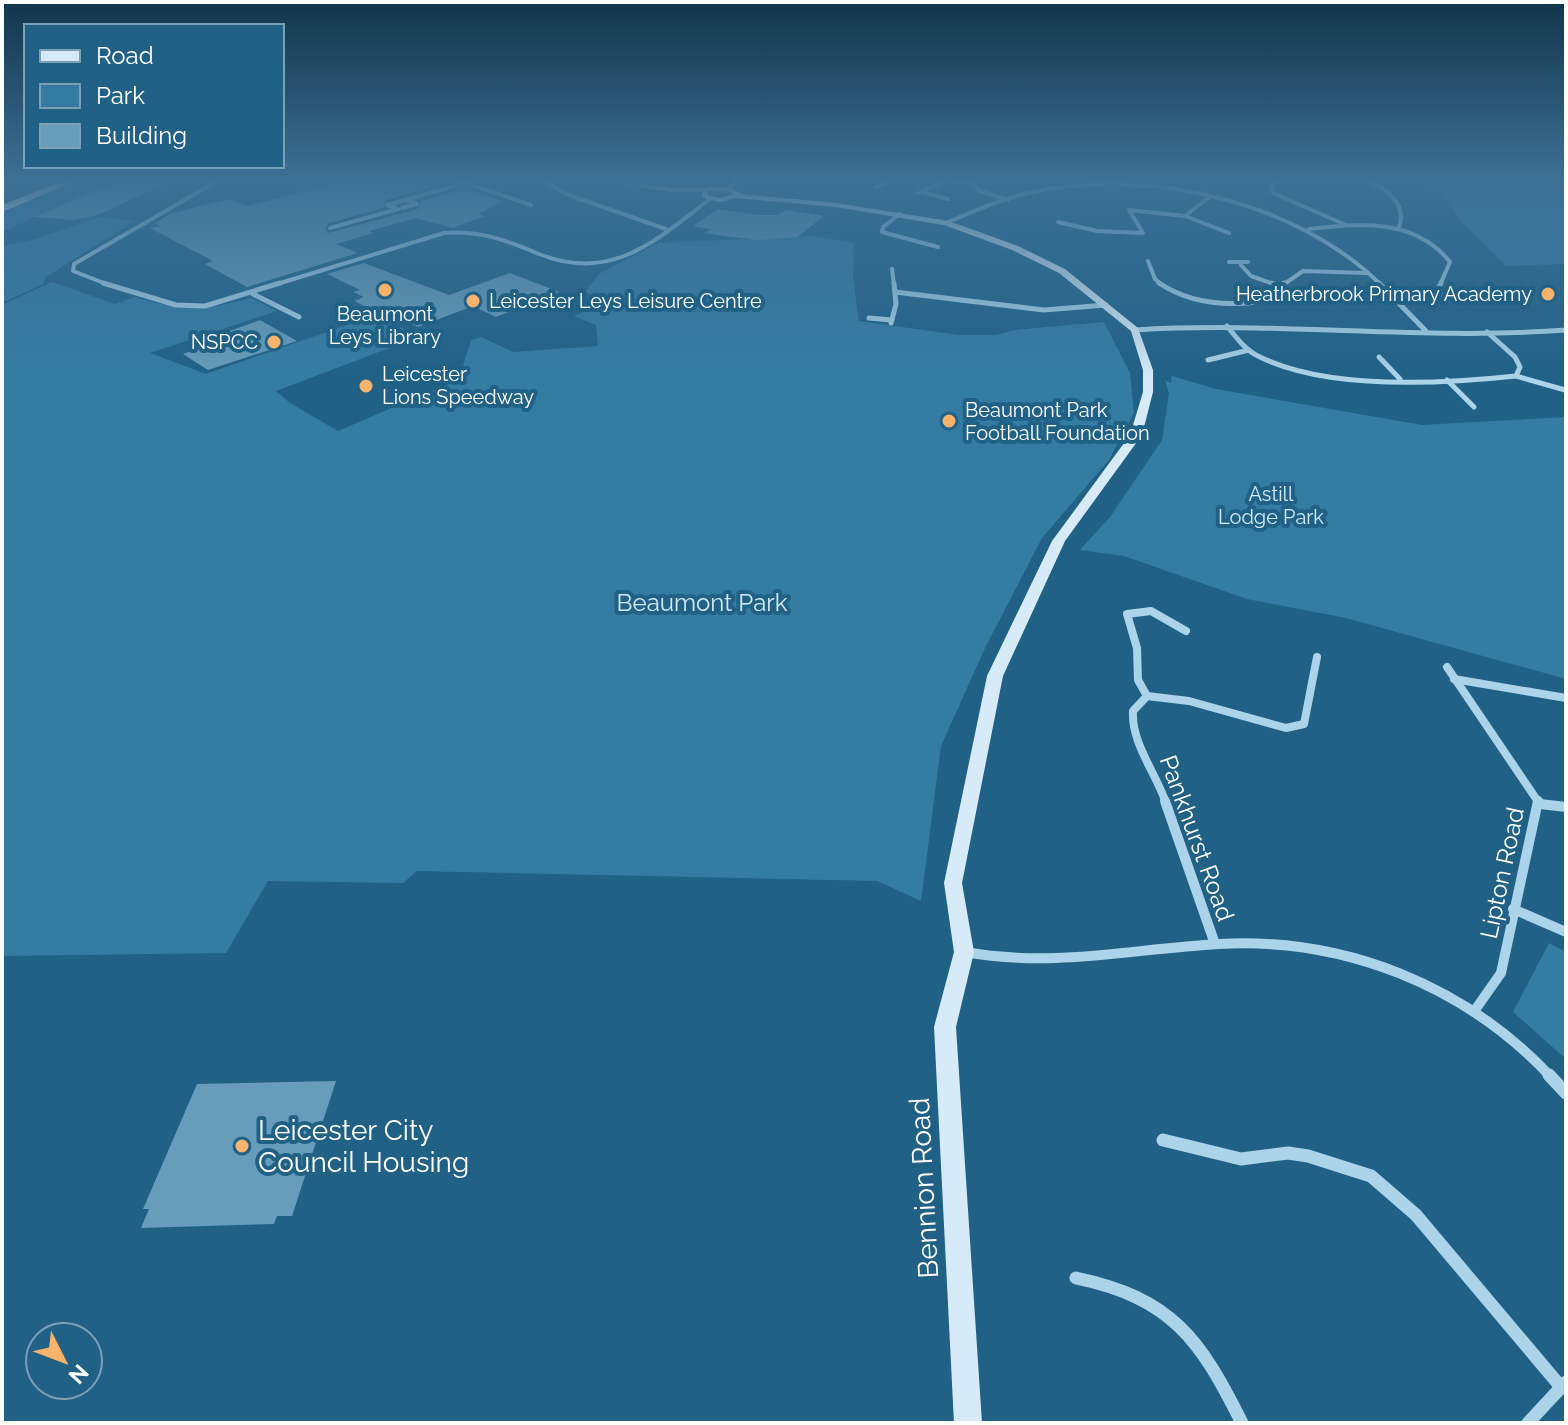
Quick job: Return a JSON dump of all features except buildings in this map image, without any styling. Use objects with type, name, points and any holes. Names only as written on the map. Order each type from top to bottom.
[{"type":"street","points":[[104,246],[72,268],[79,276],[176,305],[205,306],[407,246]]},
{"type":"street","points":[[529,246],[588,266],[609,261],[635,246]]},
{"type":"street","points":[[1011,246],[1062,271],[1135,330],[1227,326],[1486,332],[1566,330]]},
{"type":"street","points":[[1337,246],[1426,331]]},
{"type":"street","points":[[1436,246],[1445,253],[1450,262],[1438,289],[1447,301]]},
{"type":"street","points":[[1148,261],[1157,282],[1185,296],[1208,301],[1255,303],[1270,300],[1286,281],[1303,271],[1367,273]]},
{"type":"street","points":[[1229,262],[1241,265],[1251,276],[1283,287]]},
{"type":"street","points":[[1241,265],[1248,262]]},
{"type":"street","points":[[869,318],[892,322],[895,292],[892,269]]},
{"type":"street","points":[[895,292],[945,294],[1046,310],[1106,305]]},
{"type":"street","points":[[253,294],[299,317]]},
{"type":"street","points":[[1227,326],[1249,350],[1302,372],[1345,378],[1447,380],[1516,376],[1565,390]]},
{"type":"street","points":[[1135,330],[1134,337],[1148,370],[1148,392],[1136,435],[1059,541],[995,676],[953,883],[964,952],[998,959],[1086,960],[1215,944],[1288,944],[1357,957],[1428,983],[1475,1010],[1534,1056],[1566,1093]]},
{"type":"street","points":[[1486,332],[1515,357],[1520,367],[1516,376]]},
{"type":"street","points":[[1208,360],[1249,350]]},
{"type":"street","points":[[1379,357],[1400,379]]},
{"type":"street","points":[[1447,380],[1474,407]]},
{"type":"street","points":[[1186,631],[1174,621],[1147,609],[1127,614],[1137,652],[1135,678],[1147,696],[1168,696],[1286,728],[1296,727],[1304,724],[1307,716],[1317,657]]},
{"type":"street","name":"Lipton Road","points":[[1447,667],[1540,804],[1513,909],[1501,973],[1475,1010]]},
{"type":"street","points":[[1454,679],[1566,698]]},
{"type":"street","name":"Pankhurst Road","points":[[1147,696],[1133,711],[1132,730],[1156,774],[1215,944]]},
{"type":"street","points":[[1540,804],[1566,807]]},
{"type":"street","points":[[1513,909],[1566,932]]},
{"type":"street","name":"Bennion Road","points":[[964,952],[945,1027],[968,1423]]},
{"type":"street","points":[[1163,1140],[1241,1159],[1288,1153],[1308,1156],[1371,1176],[1416,1215],[1563,1384],[1528,1423]]},
{"type":"street","points":[[1076,1278],[1114,1283],[1148,1300],[1181,1325],[1206,1357],[1242,1423]]},
{"type":"green space","points":[[2,246],[94,246],[46,277],[43,284],[2,303]]},
{"type":"green space","name":"Beaumont Park","points":[[651,246],[854,246],[853,278],[859,321],[959,335],[996,335],[1014,330],[1104,322],[1130,373],[1134,413],[1109,460],[1042,538],[985,648],[941,746],[921,901],[877,881],[417,871],[403,883],[268,881],[226,953],[2,956],[2,305],[52,282],[115,304],[135,297],[179,307],[207,307],[251,298],[277,311],[150,353],[206,374],[367,318],[376,318],[421,336],[276,391],[290,403],[338,431],[459,379],[471,340],[481,337],[513,352],[598,346],[596,325],[574,316],[606,302],[585,292],[599,274]]},
{"type":"green space","points":[[1486,246],[1566,246],[1566,264],[1506,266]]},
{"type":"green space","name":"Astill Lodge Park","points":[[1172,376],[1216,389],[1422,425],[1566,417],[1566,679],[1346,618],[1247,599],[1124,556],[1080,550],[1110,517],[1162,440],[1169,393],[1165,380],[1171,383]]},
{"type":"green space","points":[[1549,943],[1566,952],[1566,1059],[1513,1012]]},
{"type":"place","name":"Beaumont Leys Library","points":[[385,290]]},
{"type":"place","name":"Heatherbrook Primary Academy","points":[[1548,294]]},
{"type":"place","name":"Leicester Leys Leisure Centre","points":[[473,301]]},
{"type":"place","name":"NSPCC","points":[[274,342]]},
{"type":"place","name":"Leicester Lions Speedway","points":[[366,386]]},
{"type":"place","name":"Beaumont Park Football Foundation","points":[[949,421]]},
{"type":"place","name":"Leicester City Council Housing","points":[[242,1146]]}]
